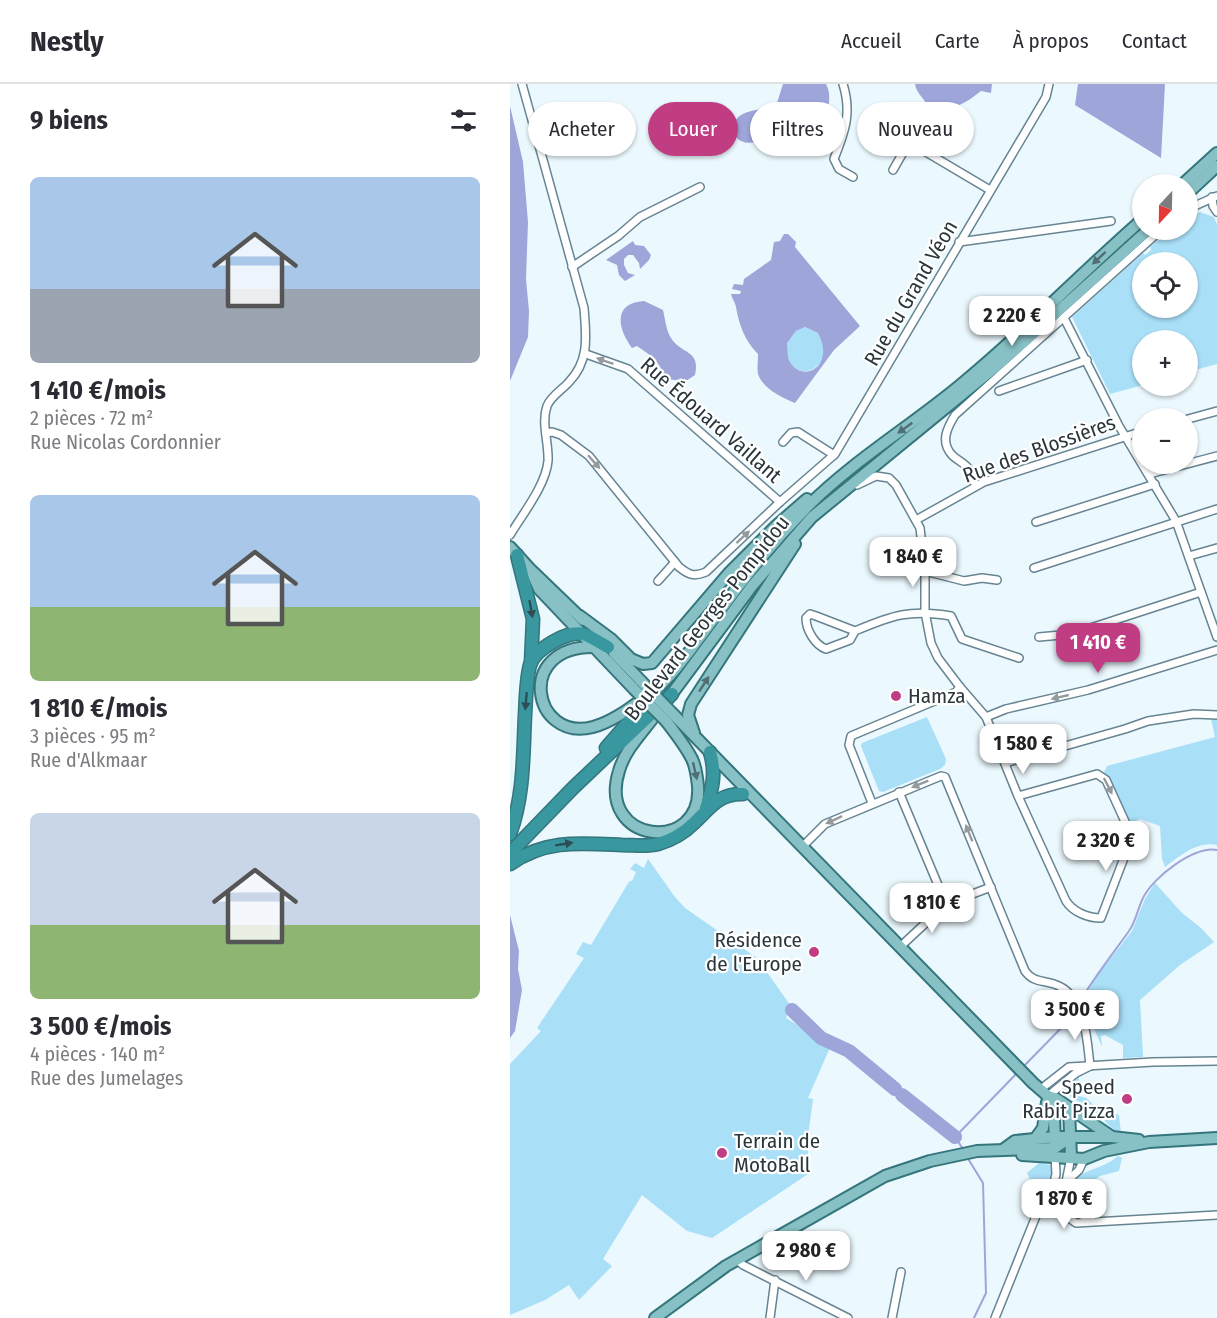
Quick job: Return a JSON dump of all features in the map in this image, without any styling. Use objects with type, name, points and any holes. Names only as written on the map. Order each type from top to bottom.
[{"type":"highway","points":[[510,834],[516,819],[521,791],[525,704],[531,664],[533,619],[514,551]]},
{"type":"highway","points":[[531,664],[545,647],[572,635],[582,634],[602,647]]},
{"type":"highway","points":[[573,788],[659,687]]},
{"type":"highway","points":[[510,853],[573,788],[672,694]]},
{"type":"highway","points":[[706,810],[713,789],[714,765],[710,752]]},
{"type":"highway","points":[[510,864],[542,848],[573,842],[656,844],[681,834],[719,798],[743,794]]},
{"type":"main road","points":[[1194,174],[1217,153]]},
{"type":"main road","points":[[1198,184],[1217,166]]},
{"type":"main road","name":"Boulevard Georges Pompidou","points":[[580,616],[611,639],[631,659],[643,664],[652,663],[729,573],[803,502],[966,381],[1132,229]]},
{"type":"main road","name":"Boulevard Georges Pompidou","points":[[669,717],[692,760],[697,777],[698,798],[692,814],[678,828],[653,833],[638,829],[628,822],[616,800],[616,782],[619,771],[631,747],[752,586],[812,517],[1003,361],[1137,240]]},
{"type":"main road","name":"Boulevard Georges Pompidou","points":[[602,647],[569,649],[558,654],[545,669],[540,690],[544,708],[555,720],[572,728],[581,729],[601,724],[625,712],[659,687],[770,546],[817,497],[842,475]]},
{"type":"main road","points":[[695,736],[688,715],[691,704],[812,517]]},
{"type":"main road","points":[[514,551],[580,616],[602,647],[714,765],[743,794],[760,804]]},
{"type":"main road","points":[[529,568],[539,589],[582,634]]},
{"type":"main road","points":[[669,717],[695,736],[902,946],[1026,1076],[1044,1092],[1107,1131],[1112,1137]]},
{"type":"main road","points":[[1035,1139],[1043,1128],[1044,1092]]},
{"type":"main road","points":[[1044,1092],[1054,1117],[1051,1149]]},
{"type":"main road","points":[[1069,1109],[1071,1157]]},
{"type":"main road","points":[[656,1318],[690,1291],[741,1257],[885,1176],[916,1165],[977,1151],[1051,1149],[1071,1137],[1112,1137],[1149,1142]]},
{"type":"main road","points":[[1001,1150],[1015,1141],[1035,1139],[1051,1149],[1071,1157],[1084,1159],[1122,1147],[1149,1142],[1217,1138]]},
{"type":"street","points":[[510,535],[535,495],[546,472],[548,461],[545,417],[548,405],[577,372],[586,354],[587,344],[584,308],[522,84]]},
{"type":"street","points":[[843,84],[848,112],[843,136],[834,159],[839,170],[853,177]]},
{"type":"street","name":"Rue du Grand Véon","points":[[675,562],[691,575],[706,572],[780,502],[834,456],[1046,97],[1049,84]]},
{"type":"street","points":[[893,170],[909,142],[990,190]]},
{"type":"street","points":[[572,267],[618,236],[640,217],[700,187]]},
{"type":"street","points":[[1198,204],[1214,196]]},
{"type":"street","points":[[1214,196],[1213,206],[1217,212]]},
{"type":"street","points":[[959,242],[1111,221]]},
{"type":"street","points":[[976,486],[967,467],[952,455],[947,446],[945,437],[948,425],[955,415],[1150,240]]},
{"type":"street","points":[[1064,318],[1132,446]]},
{"type":"street","name":"Rue Édouard Vaillant","points":[[586,354],[628,369],[780,502]]},
{"type":"street","points":[[999,391],[1087,360]]},
{"type":"street","points":[[1198,416],[1217,411]]},
{"type":"street","points":[[783,442],[790,433],[798,432],[834,456]]},
{"type":"street","points":[[546,433],[561,435],[589,456],[675,562],[658,581]]},
{"type":"street","name":"Rue des Blossières","points":[[916,520],[976,486],[1132,433]]},
{"type":"street","points":[[1198,461],[1217,456]]},
{"type":"street","points":[[1149,474],[1176,521],[1217,637]]},
{"type":"street","points":[[831,500],[876,476],[889,478],[896,485],[920,528],[925,571],[925,612],[931,643],[938,658],[986,717],[1018,796],[1071,909],[1094,918],[1101,918],[1132,837],[1106,780],[1102,775],[1091,775],[1018,796]]},
{"type":"street","points":[[1036,522],[1155,484]]},
{"type":"street","points":[[1034,568],[1217,509]]},
{"type":"street","points":[[1189,556],[1217,548]]},
{"type":"street","points":[[925,571],[964,581],[982,578],[997,580]]},
{"type":"street","points":[[1039,637],[1072,634],[1201,592]]},
{"type":"street","points":[[855,631],[810,614],[806,618],[805,623],[817,645],[826,649],[850,640],[855,631],[893,615],[925,612],[951,616],[962,639],[1019,658]]},
{"type":"street","points":[[986,717],[1006,709],[1088,690],[1217,650]]},
{"type":"street","points":[[872,803],[849,745],[851,736],[956,692],[960,687]]},
{"type":"street","points":[[1005,763],[1148,721],[1194,714],[1217,715]]},
{"type":"street","points":[[803,846],[825,824],[940,776],[948,779],[1025,971],[1034,980],[1062,987],[1074,1002],[1085,1023],[1090,1066]]},
{"type":"street","points":[[900,792],[946,904]]},
{"type":"street","points":[[902,946],[946,904],[991,887]]},
{"type":"street","points":[[1044,1092],[1090,1066],[1153,1062],[1217,1062]]},
{"type":"street","points":[[1050,1200],[1056,1174],[1051,1149]]},
{"type":"street","points":[[995,1318],[1036,1216],[1050,1200],[1060,1193],[1066,1182],[1071,1157]]},
{"type":"street","points":[[1066,1182],[1079,1170],[1084,1159]]},
{"type":"street","points":[[1050,1200],[1062,1202],[1077,1214],[1092,1221],[1217,1215]]},
{"type":"street","points":[[741,1257],[743,1265],[848,1318]]},
{"type":"street","points":[[892,1318],[901,1272]]},
{"type":"street","points":[[770,1318],[775,1280]]},
{"type":"shaded area","points":[[783,84],[826,84],[828,88],[829,102],[777,102]]},
{"type":"shaded area","points":[[915,84],[992,84],[991,93],[981,91],[965,102],[925,102]]},
{"type":"shaded area","points":[[1078,84],[1165,84],[1161,158],[1075,105]]},
{"type":"shaded area","points":[[510,106],[523,162],[528,222],[526,279],[529,311],[528,337],[510,381]]},
{"type":"shaded area","points":[[749,111],[750,143],[747,143],[738,139],[738,118]]},
{"type":"shaded area","points":[[1198,213],[1214,217],[1217,225],[1217,364],[1198,369],[1198,330],[1132,330],[1132,388],[1110,394],[1072,317],[1132,263],[1132,318],[1198,318],[1198,252],[1149,252],[1150,247],[1158,240],[1198,240]]},
{"type":"shaded area","points":[[784,234],[788,234],[796,242],[795,247],[860,326],[834,350],[795,403],[774,392],[760,379],[758,354],[743,332],[731,294],[740,294],[741,291],[732,289],[734,284],[743,285],[744,279],[771,260],[774,242],[780,241]],"holes":[[[805,327],[818,333],[823,355],[820,362],[816,368],[809,371],[796,368],[789,360],[787,343],[796,331]]]},
{"type":"shaded area","points":[[633,241],[635,245],[644,246],[651,255],[640,269],[633,255],[628,255],[624,259],[628,273],[635,275],[625,281],[619,275],[617,265],[606,260]]},
{"type":"shaded area","points":[[644,301],[663,310],[671,338],[693,357],[696,367],[695,375],[686,381],[664,379],[661,368],[655,360],[637,346],[632,348],[627,341],[621,325],[622,312],[634,303]]},
{"type":"shaded area","points":[[805,327],[818,333],[824,346],[824,353],[822,360],[813,369],[801,371],[790,362],[787,343],[796,331]]},
{"type":"shaded area","points":[[927,717],[946,759],[945,765],[883,792],[879,791],[861,746],[862,743]]},
{"type":"shaded area","points":[[1211,719],[1217,719],[1217,845],[1196,847],[1165,867],[1162,859],[1160,826],[1140,819],[1131,824],[1104,772],[1107,766],[1215,737]]},
{"type":"shaded area","points":[[648,859],[685,908],[757,958],[790,1005],[786,1018],[831,1045],[808,1098],[813,1099],[808,1136],[808,1174],[712,1238],[687,1231],[642,1195],[603,1259],[612,1266],[579,1300],[569,1285],[545,1300],[510,1315],[510,1064],[541,1031],[537,1028],[584,958],[576,954],[583,942],[591,945],[627,885],[632,881],[636,872],[630,869],[635,863],[644,868]]},
{"type":"shaded area","points":[[1155,883],[1182,913],[1214,942],[1180,965],[1140,1000],[1143,1057],[1123,1058],[1123,1045],[1105,1035],[1101,1036],[1102,1047],[1089,1017],[1080,1005],[1096,977],[1132,931],[1145,899]]},
{"type":"shaded area","points":[[510,915],[519,951],[518,969],[522,990],[515,1031],[510,1038]]},
{"type":"shaded area","points":[[1079,1074],[1079,1096],[1086,1098],[1096,1107],[1119,1115],[1121,1133],[1096,1113],[1063,1092],[1063,1086]]},
{"type":"shaded area","points":[[1118,1156],[1122,1158],[1119,1171],[1100,1176],[1094,1181],[1083,1201],[1085,1217],[1064,1202],[1067,1190],[1078,1176]]},
{"type":"shaded area","points":[[1039,1163],[1051,1165],[1053,1174],[1046,1195],[1042,1192],[1028,1213],[1025,1210],[1032,1188],[1027,1173]]},
{"type":"waterway","points":[[1079,1003],[1129,931],[1143,898],[1156,881],[1186,858],[1208,850],[1217,850]]},
{"type":"waterway","points":[[1022,1068],[1070,1019],[1076,1008]]},
{"type":"waterway","points":[[792,1010],[821,1038],[849,1051],[895,1089]]},
{"type":"waterway","points":[[963,1149],[955,1137],[1018,1072]]},
{"type":"waterway","points":[[902,1095],[955,1137]]},
{"type":"waterway","points":[[967,1157],[983,1183],[986,1293],[974,1318]]},
{"type":"place","name":"Hamza","points":[[896,696]]},
{"type":"place","name":"Résidence de l'Europe","points":[[814,952]]},
{"type":"place","name":"Speed Rabit Pizza","points":[[1127,1099]]},
{"type":"place","name":"Terrain de MotoBall","points":[[722,1153]]}]
